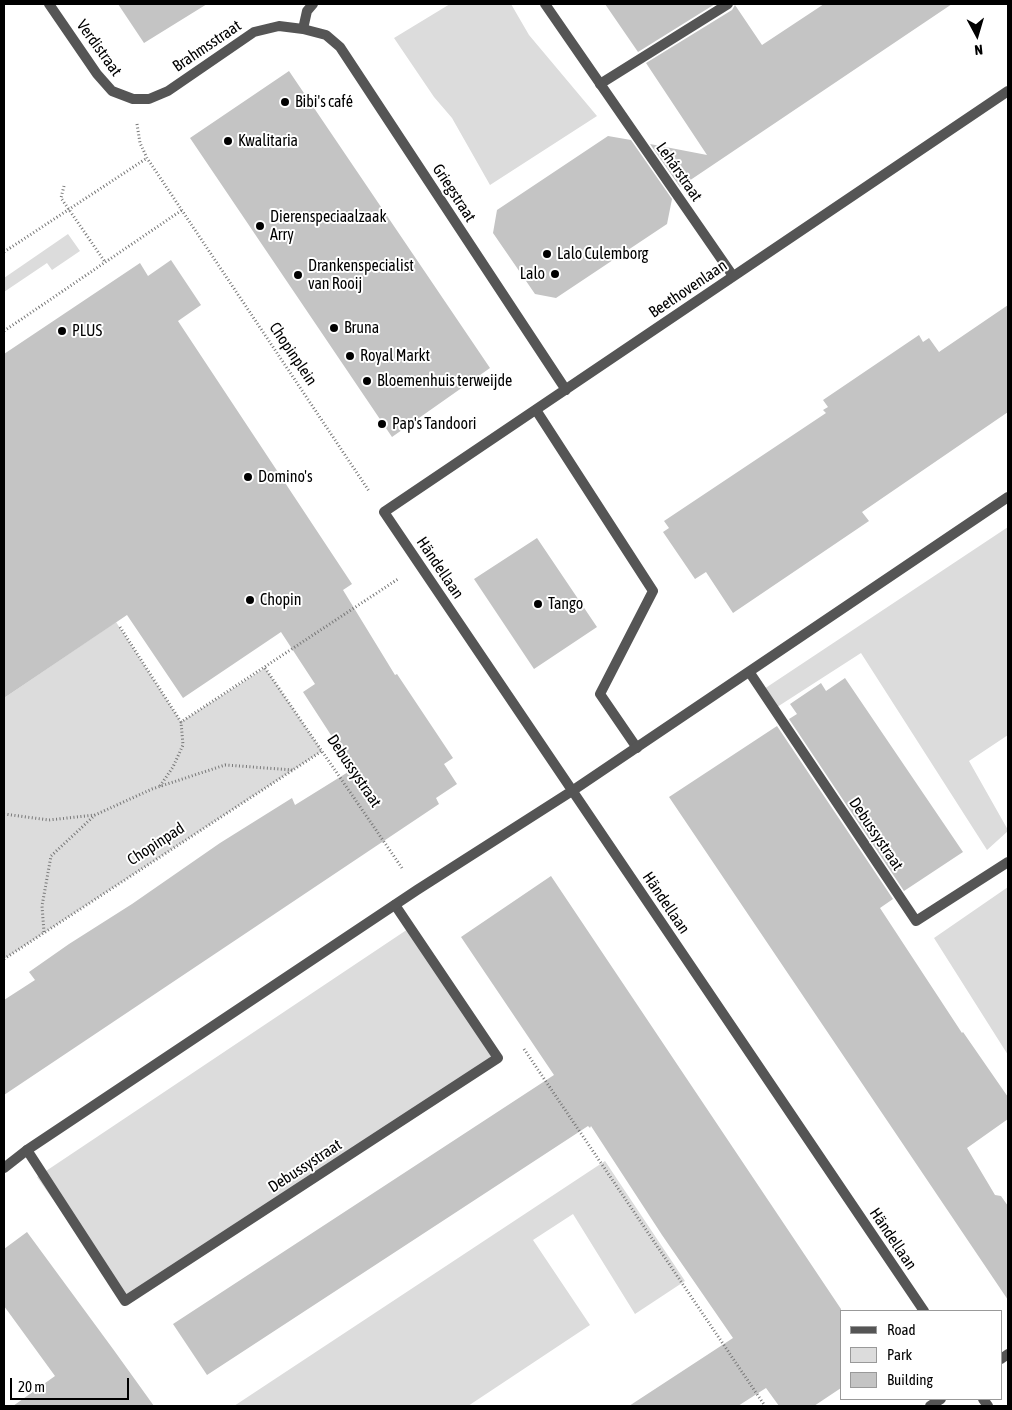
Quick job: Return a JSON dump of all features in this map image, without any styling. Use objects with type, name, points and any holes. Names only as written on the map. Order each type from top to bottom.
[{"type":"street","name":"Verdistraat","points":[[49,4],[97,74],[112,91],[132,98]]},
{"type":"street","points":[[303,29],[308,11],[313,4]]},
{"type":"street","name":"Lehárstraat","points":[[545,4],[733,276]]},
{"type":"street","points":[[600,84],[728,4]]},
{"type":"street","name":"Brahmsstraat","points":[[132,98],[149,99],[168,92],[254,32],[279,26],[303,29]]},
{"type":"street","name":"Griegstraat","points":[[303,29],[326,36],[340,47],[566,390]]},
{"type":"street","name":"Beethovenlaan","points":[[384,512],[1008,91]]},
{"type":"street","points":[[536,410],[653,591],[600,694],[637,748]]},
{"type":"street","points":[[4,1168],[27,1150],[417,890],[572,791],[750,673],[1008,497]]},
{"type":"street","name":"Händellaan","points":[[384,512],[923,1310]]},
{"type":"street","name":"Debussystraat","points":[[750,673],[916,921],[1008,862]]},
{"type":"street","name":"Debussystraat","points":[[27,1150],[125,1301],[498,1058],[395,905]]},
{"type":"path","name":"Chopinplein","points":[[132,98],[140,143],[147,158],[384,512]]},
{"type":"path","points":[[4,252],[147,158]]},
{"type":"path","points":[[64,186],[61,198],[105,262]]},
{"type":"path","points":[[4,331],[182,210]]},
{"type":"path","points":[[181,722],[420,565]]},
{"type":"path","points":[[120,627],[181,722],[183,745],[173,767],[160,787]]},
{"type":"path","name":"Debussystraat","points":[[265,668],[417,890]]},
{"type":"path","name":"Chopinpad","points":[[4,959],[322,751]]},
{"type":"path","points":[[4,814],[49,820],[95,815],[160,787],[225,765],[293,770]]},
{"type":"path","points":[[44,932],[42,906],[51,856],[95,815]]},
{"type":"path","points":[[522,1046],[765,1406]]},
{"type":"green space","points":[[450,4],[511,4],[529,35],[597,116],[490,185],[452,118],[434,97],[394,38]]},
{"type":"green space","points":[[68,234],[80,251],[52,270],[47,263],[4,292],[4,278]]},
{"type":"green space","points":[[1008,527],[1008,735],[969,761],[1008,830],[987,850],[861,653],[774,709],[761,691]]},
{"type":"green space","points":[[116,622],[181,722],[265,668],[322,751],[4,959],[4,698]]},
{"type":"green space","points":[[1008,887],[1008,1055],[934,938]]},
{"type":"green space","points":[[414,925],[498,1058],[125,1301],[37,1177]]},
{"type":"green space","points":[[605,1161],[685,1281],[635,1314],[573,1214],[533,1240],[590,1325],[468,1406],[234,1406]]},
{"type":"building","points":[[118,4],[207,4],[144,43]]},
{"type":"building","points":[[605,4],[715,4],[638,52]]},
{"type":"building","points":[[824,4],[952,4],[680,187],[650,144],[707,155],[646,63],[732,10],[735,5],[762,45]]},
{"type":"building","points":[[289,71],[490,368],[392,437],[190,138]]},
{"type":"building","points":[[608,136],[631,140],[672,199],[667,224],[556,298],[535,294],[493,233],[497,210]]},
{"type":"building","points":[[171,260],[201,305],[178,321],[352,584],[343,590],[395,675],[397,674],[453,758],[444,764],[457,784],[436,798],[439,804],[4,1095],[4,1000],[35,980],[29,972],[220,843],[292,798],[295,805],[353,769],[303,692],[315,684],[281,632],[183,698],[127,615],[4,698],[4,354],[140,263],[148,276]]},
{"type":"building","points":[[1008,305],[1008,412],[862,512],[869,521],[733,613],[706,572],[695,579],[663,532],[669,528],[664,521],[826,413],[823,410],[828,407],[823,400],[919,335],[923,342],[929,338],[939,352]]},
{"type":"building","points":[[537,538],[597,627],[534,669],[474,579]]},
{"type":"building","points":[[845,678],[963,852],[904,891],[789,719],[797,714],[790,704],[821,683],[826,691]]},
{"type":"building","points":[[777,726],[893,899],[880,908],[962,1033],[1008,1097],[1008,1119],[967,1148],[995,1195],[1001,1196],[1008,1206],[1008,1300],[669,797]]},
{"type":"building","points":[[551,876],[841,1309],[840,1389],[814,1406],[779,1406],[766,1388],[738,1406],[629,1406],[733,1338],[662,1235],[591,1126],[590,1128],[588,1126],[207,1375],[173,1324],[554,1075],[461,937]]},
{"type":"building","points":[[27,1232],[154,1406],[13,1406],[55,1376],[4,1306],[4,1249]]},
{"type":"place","name":"Bibi's café","points":[[285,102]]},
{"type":"place","name":"Kwalitaria","points":[[228,141]]},
{"type":"place","name":"Dierenspeciaalzaak Arry","points":[[260,226]]},
{"type":"place","name":"Lalo Culemborg","points":[[547,254]]},
{"type":"place","name":"Lalo","points":[[555,274]]},
{"type":"place","name":"Drankenspecialist van Rooij","points":[[298,275]]},
{"type":"place","name":"Bruna","points":[[334,328]]},
{"type":"place","name":"PLUS","points":[[62,331]]},
{"type":"place","name":"Royal Markt","points":[[350,356]]},
{"type":"place","name":"Bloemenhuis terweijde","points":[[367,381]]},
{"type":"place","name":"Pap's Tandoori","points":[[382,424]]},
{"type":"place","name":"Domino's","points":[[248,477]]},
{"type":"place","name":"Chopin","points":[[250,600]]},
{"type":"place","name":"Tango","points":[[538,604]]}]
